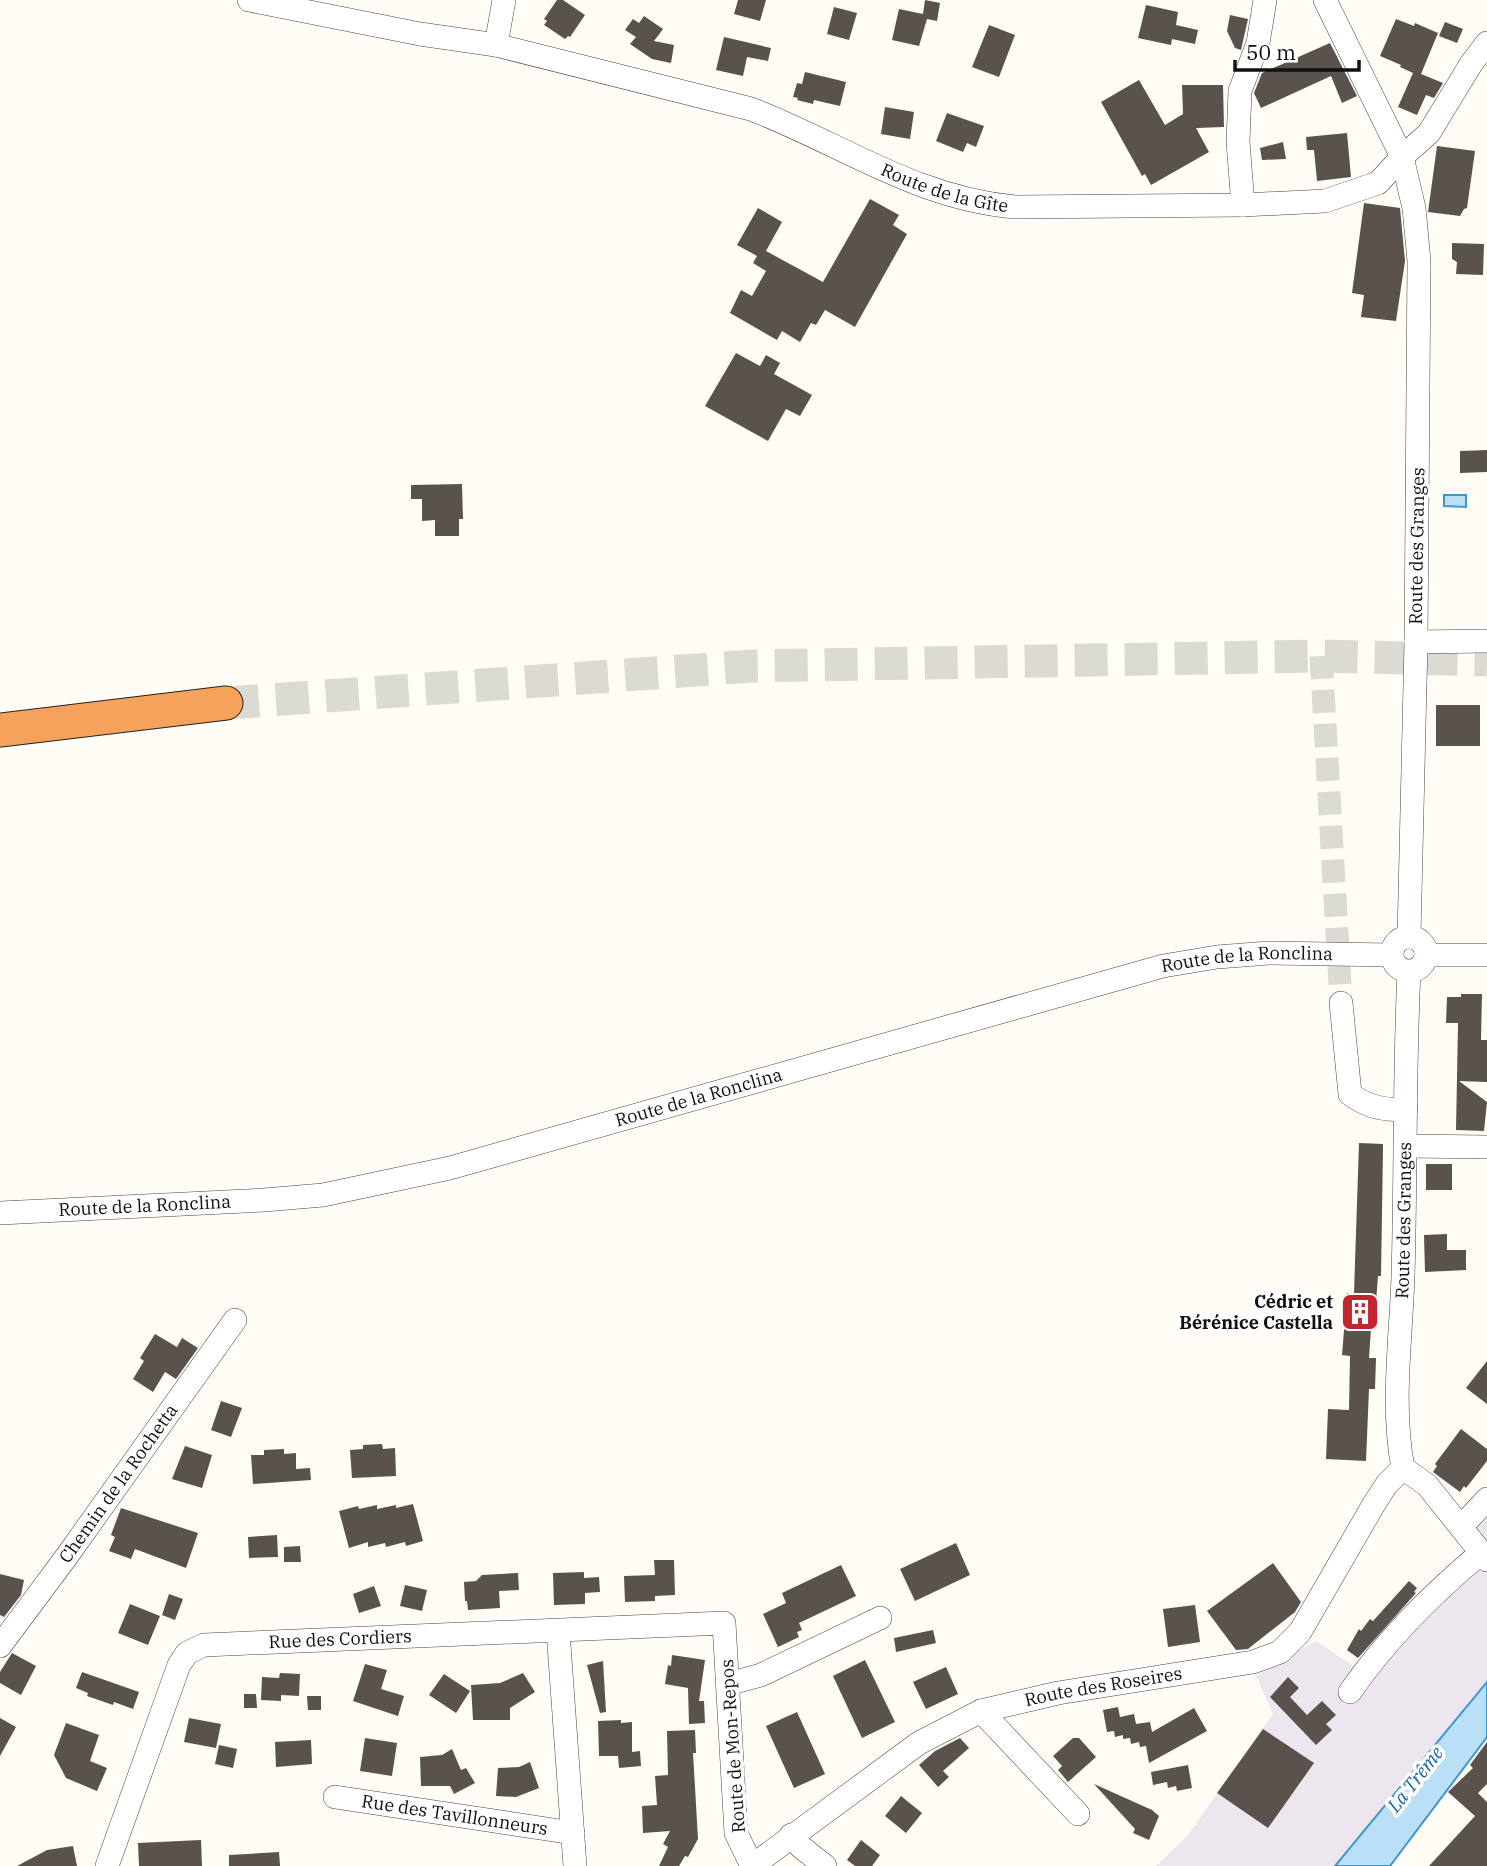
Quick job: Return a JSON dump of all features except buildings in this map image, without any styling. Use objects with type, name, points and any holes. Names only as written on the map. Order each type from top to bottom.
[{"type":"highway","points":[[0,730],[226,703]]},
{"type":"street","name":"Route de la Gîte","points":[[249,0],[420,34],[496,45],[751,109],[789,124],[876,168],[946,195],[981,204],[1016,207],[1243,205],[1325,201],[1378,183],[1429,133],[1487,43]]},
{"type":"street","points":[[496,45],[504,0]]},
{"type":"street","points":[[1243,205],[1238,142],[1240,92],[1258,43],[1265,0]]},
{"type":"street","name":"Route des Granges","points":[[1325,0],[1402,157],[1414,208],[1419,261],[1416,642],[1409,937]]},
{"type":"street","points":[[1416,642],[1487,641]]},
{"type":"street","points":[[1409,937],[1422,942],[1426,955],[1423,965],[1409,972],[1396,967],[1391,954],[1396,942],[1409,937]]},
{"type":"street","name":"Route de la Ronclina","points":[[0,1213],[264,1200],[353,1190],[450,1168],[1163,966],[1217,957],[1269,953],[1391,954]]},
{"type":"street","points":[[1426,955],[1487,955]]},
{"type":"street","name":"Route des Granges","points":[[1403,1468],[1398,1438],[1398,1390],[1407,1146],[1405,1051],[1409,972]]},
{"type":"street","points":[[1341,1003],[1350,1094],[1363,1103],[1383,1109],[1406,1109]]},
{"type":"street","points":[[1407,1146],[1487,1147]]},
{"type":"street","name":"Chemin de la Rochetta","points":[[0,1646],[235,1320]]},
{"type":"street","points":[[1350,1692],[1373,1658],[1460,1571],[1484,1556],[1427,1485],[1403,1468]]},
{"type":"street","name":"Route des Roseires","points":[[752,1866],[919,1743],[981,1711],[1058,1693],[1253,1662],[1280,1652],[1300,1632],[1374,1504],[1387,1484],[1403,1468]]},
{"type":"street","points":[[1461,1527],[1487,1499]]},
{"type":"street","points":[[728,1685],[761,1675],[880,1618]]},
{"type":"street","name":"Route de Mon-Repos","points":[[724,1623],[736,1833],[752,1866]]},
{"type":"street","name":"Rue des Cordiers","points":[[107,1866],[179,1665],[187,1653],[204,1645],[724,1623]]},
{"type":"street","name":"Rue des Tavillonneurs","points":[[558,1631],[575,1866]]},
{"type":"street","points":[[981,1711],[1079,1814]]},
{"type":"street","name":"Rue des Tavillonneurs","points":[[335,1797],[573,1833]]},
{"type":"street","points":[[791,1835],[801,1847],[825,1866]]},
{"type":"shaded area","points":[[1487,1500],[1487,1682],[1335,1866],[1156,1866],[1188,1835],[1273,1714],[1256,1676],[1316,1641],[1361,1671],[1481,1553],[1461,1527]]},
{"type":"water","points":[[1444,495],[1466,495],[1466,507],[1444,506]]},
{"type":"water","name":"La Trême","points":[[1487,1682],[1487,1737],[1390,1866],[1335,1866]]},
{"type":"tunnel","points":[[1321,656],[1341,1003]]},
{"type":"tunnel","points":[[226,703],[753,666],[1321,656],[1487,660]]},
{"type":"place","name":"Cédric et Bérénice Castella","points":[[1360,1312]]}]
